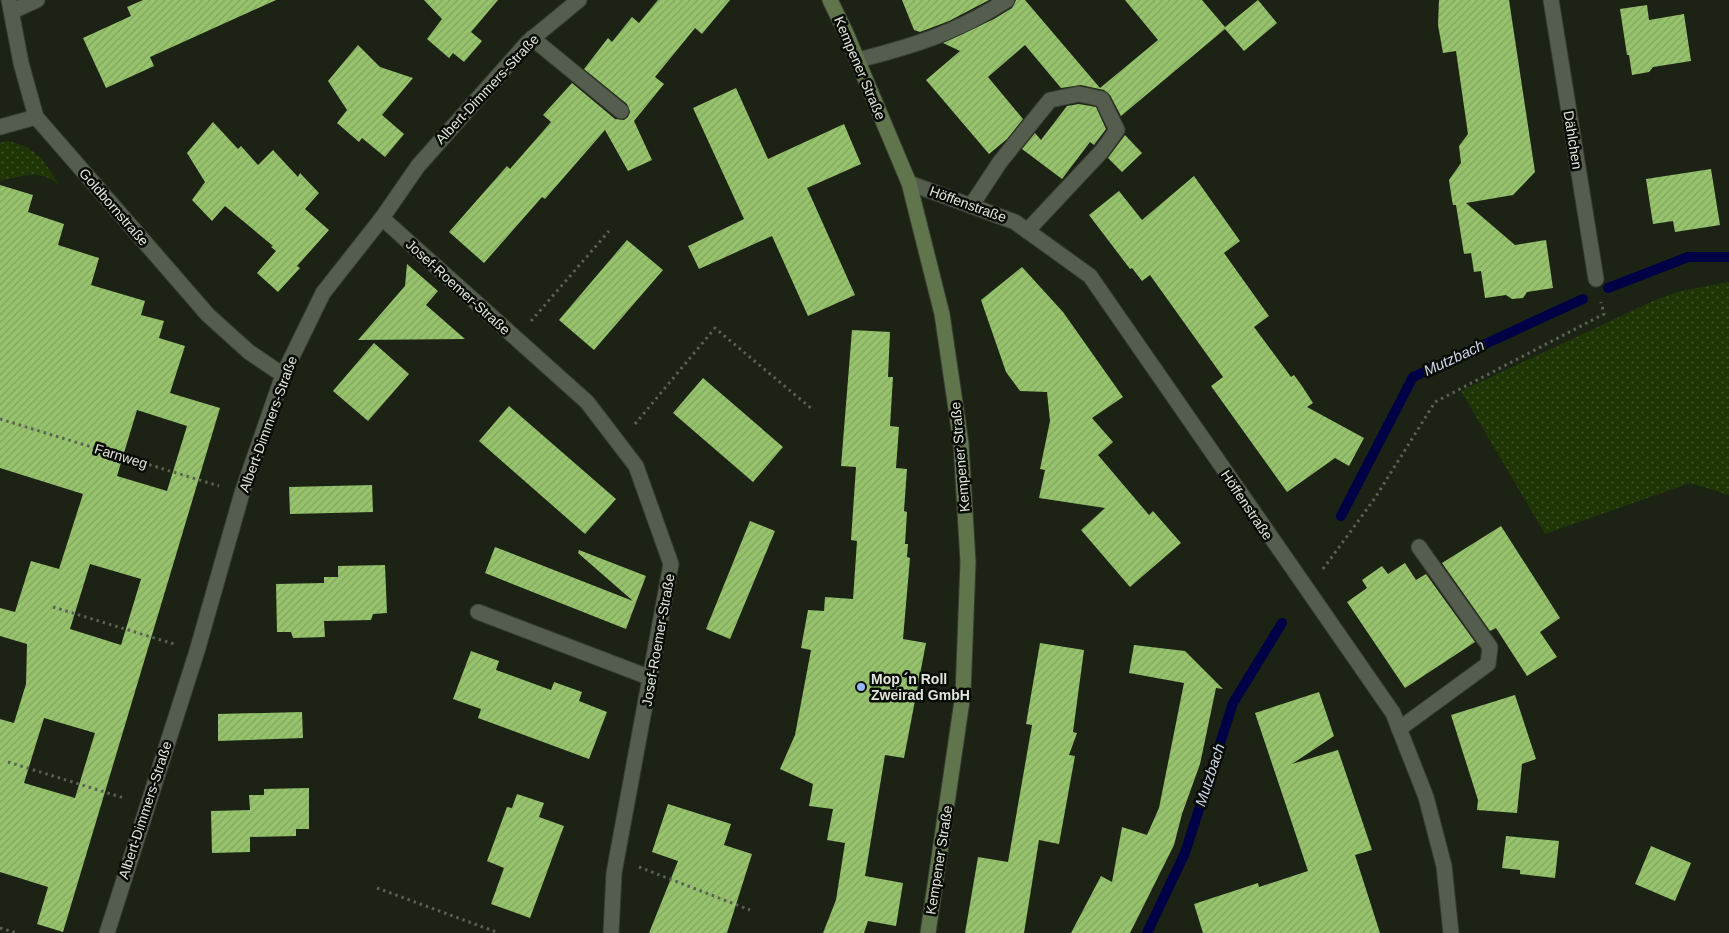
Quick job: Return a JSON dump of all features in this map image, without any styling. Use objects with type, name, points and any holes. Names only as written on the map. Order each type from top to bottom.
[{"type":"main road","name":"Kempener Straße","points":[[830,0],[858,60],[908,183],[942,314],[961,443],[968,562],[963,694],[928,933]]},
{"type":"street","points":[[11,5],[37,0]]},
{"type":"street","name":"Albert-Dimmers-Straße","points":[[107,933],[197,651],[242,493],[283,375],[323,293],[382,218],[418,166],[532,38],[579,0]]},
{"type":"street","points":[[858,60],[914,46],[978,19],[1007,0]]},
{"type":"street","name":"Dählchen","points":[[1550,0],[1596,279]]},
{"type":"street","name":"Goldbornstraße","points":[[11,5],[21,64],[36,117],[208,315],[250,352],[283,375]]},
{"type":"street","points":[[532,38],[621,111]]},
{"type":"street","points":[[971,206],[1000,162],[1050,100],[1079,94],[1102,99],[1117,130],[1102,152],[1027,231]]},
{"type":"street","points":[[0,128],[36,117]]},
{"type":"street","name":"Höffenstraße","points":[[908,183],[1015,222],[1090,276],[1279,552],[1308,588],[1393,713],[1426,797],[1444,866],[1451,933]]},
{"type":"street","name":"Josef-Roemer-Straße","points":[[382,218],[515,340],[587,402],[636,466],[671,564],[617,859],[611,933]]},
{"type":"street","points":[[1399,729],[1488,664],[1490,647],[1419,547]]},
{"type":"street","points":[[478,612],[651,678]]},
{"type":"path","points":[[515,340],[610,231]]},
{"type":"path","points":[[1308,588],[1375,498],[1435,402],[1604,314]]},
{"type":"path","points":[[619,444],[715,328],[812,409]]},
{"type":"path","name":"Farnweg","points":[[0,419],[242,493]]},
{"type":"path","points":[[53,607],[197,651]]},
{"type":"path","points":[[8,762],[147,805]]},
{"type":"path","points":[[617,859],[750,910]]},
{"type":"path","points":[[377,888],[499,933]]},
{"type":"path","points":[[0,928],[17,933]]},
{"type":"green space","points":[[7,141],[25,147],[38,156],[49,168],[58,184],[44,176],[37,175],[0,181],[0,143]]},
{"type":"green space","points":[[1729,282],[1729,495],[1690,483],[1545,534],[1461,391],[1655,300],[1681,291]]},
{"type":"building","points":[[143,0],[276,0],[150,57],[154,66],[106,88],[83,38],[131,16],[127,7]]},
{"type":"building","points":[[424,0],[498,0],[471,32],[482,41],[464,62],[453,53],[449,58],[427,39],[442,19]]},
{"type":"building","points":[[658,0],[730,0],[702,34],[695,28],[655,77],[664,84],[634,121],[652,160],[628,171],[605,130],[545,199],[542,197],[484,263],[449,232],[507,166],[510,169],[551,122],[543,115],[572,83],[615,119],[624,120],[628,117],[630,112],[627,104],[584,69],[608,38],[612,42],[632,17],[639,23]]},
{"type":"building","points":[[902,0],[989,0],[949,21],[920,32],[914,30]]},
{"type":"building","points":[[1016,0],[1025,0],[1100,88],[1158,40],[1125,0],[1202,0],[1225,27],[1258,0],[1277,23],[1244,51],[1225,29],[1121,116],[1110,95],[1104,90],[1081,85],[1061,88],[1025,45],[988,77],[1023,119],[1007,139],[989,154],[926,80],[960,51],[943,43],[994,19],[1012,8]]},
{"type":"building","points":[[1439,0],[1509,0],[1535,172],[1513,195],[1466,203],[1515,245],[1546,240],[1553,288],[1527,292],[1523,298],[1512,299],[1506,295],[1485,298],[1481,271],[1474,272],[1471,253],[1464,254],[1456,205],[1453,205],[1449,180],[1461,163],[1459,146],[1468,134],[1456,51],[1443,53],[1438,25]]},
{"type":"building","points":[[1647,5],[1649,20],[1684,14],[1691,61],[1653,67],[1649,72],[1632,75],[1620,9]]},
{"type":"building","points":[[358,45],[380,67],[413,78],[382,115],[404,134],[385,157],[362,138],[359,142],[337,123],[347,110],[328,81]]},
{"type":"building","points":[[736,88],[768,159],[844,124],[861,164],[807,188],[855,295],[808,316],[772,236],[699,269],[688,246],[744,219],[693,108]]},
{"type":"building","points":[[1079,104],[1096,107],[1106,129],[1094,145],[1090,142],[1062,179],[1022,149],[1035,133],[1041,140],[1067,106]]},
{"type":"building","points":[[213,122],[238,149],[241,146],[258,165],[273,150],[298,177],[300,173],[319,193],[305,209],[329,230],[297,266],[300,268],[278,292],[257,273],[276,251],[271,247],[273,246],[225,206],[212,221],[192,200],[205,182],[187,153]]},
{"type":"building","points":[[1125,135],[1142,153],[1122,172],[1108,158]]},
{"type":"building","points":[[1711,169],[1720,225],[1675,232],[1673,221],[1653,224],[1646,179]]},
{"type":"building","points":[[1194,176],[1240,241],[1224,253],[1269,316],[1254,327],[1291,377],[1294,375],[1302,386],[1313,403],[1307,407],[1364,438],[1349,466],[1335,458],[1287,492],[1211,386],[1223,377],[1150,275],[1142,281],[1132,268],[1130,269],[1089,215],[1119,191],[1142,220]]},
{"type":"building","points":[[0,185],[33,195],[28,212],[64,224],[58,245],[99,258],[91,285],[145,301],[141,315],[164,321],[159,338],[185,346],[170,393],[220,408],[63,932],[37,924],[48,887],[0,872],[0,719],[14,723],[26,684],[27,644],[0,636],[0,608],[15,612],[31,561],[59,569],[83,494],[0,468]],"holes":[[[137,410],[187,426],[167,491],[117,476]],[[90,564],[141,579],[121,645],[70,629]],[[44,718],[95,733],[75,798],[24,783]]]},
{"type":"building","points":[[627,240],[663,270],[594,350],[559,320]]},
{"type":"building","points":[[407,264],[438,291],[426,305],[465,339],[358,340],[405,286]]},
{"type":"building","points":[[1022,267],[1063,312],[1123,397],[1092,418],[1113,442],[1098,455],[1149,515],[1153,511],[1181,543],[1130,587],[1081,530],[1105,508],[1039,498],[1045,470],[1040,469],[1050,421],[1047,392],[1020,391],[1006,372],[981,300]]},
{"type":"building","points":[[852,330],[890,332],[888,377],[893,377],[890,426],[899,427],[896,468],[907,469],[904,511],[907,512],[905,544],[908,544],[907,557],[910,558],[903,639],[926,643],[904,758],[885,755],[865,876],[903,883],[896,926],[868,921],[864,933],[823,933],[836,900],[845,843],[827,840],[833,809],[809,806],[813,784],[780,769],[795,735],[811,650],[801,648],[808,610],[824,611],[825,597],[853,599],[857,541],[851,540],[856,467],[841,466]]},
{"type":"building","points":[[374,343],[409,374],[368,421],[333,391]]},
{"type":"building","points":[[703,378],[783,447],[753,482],[673,413]]},
{"type":"building","points":[[509,406],[616,499],[585,534],[479,441]]},
{"type":"building","points":[[372,485],[373,512],[290,514],[289,487]]},
{"type":"building","points":[[750,521],[775,531],[730,639],[706,629]]},
{"type":"building","points":[[1501,526],[1560,618],[1540,632],[1557,657],[1527,676],[1496,628],[1490,631],[1442,563]]},
{"type":"building","points":[[495,547],[633,601],[578,553],[579,550],[646,576],[626,629],[485,573]]},
{"type":"building","points":[[1405,563],[1416,580],[1426,574],[1475,642],[1405,688],[1347,602],[1367,588],[1362,580],[1382,566],[1388,574]]},
{"type":"building","points":[[385,565],[387,613],[373,614],[371,620],[324,621],[325,637],[293,638],[291,632],[277,632],[276,584],[324,583],[324,577],[338,577],[338,566]]},
{"type":"building","points":[[1040,643],[1084,650],[1073,732],[1077,733],[1069,755],[1075,756],[1059,844],[1039,840],[1024,933],[965,933],[978,857],[1008,862],[1032,725],[1026,724]]},
{"type":"building","points":[[1134,645],[1185,651],[1223,689],[1216,688],[1200,764],[1182,814],[1174,845],[1130,933],[1071,933],[1101,876],[1112,882],[1122,827],[1147,835],[1159,808],[1184,683],[1129,673]]},
{"type":"building","points":[[471,651],[499,661],[496,670],[551,690],[554,682],[582,692],[579,701],[607,712],[589,759],[478,718],[481,709],[453,699]]},
{"type":"building","points":[[1319,692],[1334,736],[1292,764],[1338,750],[1372,850],[1355,855],[1380,933],[1203,933],[1194,904],[1258,883],[1259,887],[1308,871],[1255,713]]},
{"type":"building","points":[[1515,695],[1536,759],[1522,764],[1517,813],[1477,810],[1478,800],[1451,715]]},
{"type":"building","points":[[302,712],[303,738],[218,741],[218,714]]},
{"type":"building","points":[[309,788],[309,829],[296,829],[296,836],[250,837],[250,852],[212,853],[211,811],[250,810],[249,795],[264,795],[264,789]]},
{"type":"building","points":[[517,794],[544,803],[539,817],[564,826],[530,918],[491,904],[504,868],[487,861],[507,807],[512,808]]},
{"type":"building","points":[[668,804],[731,824],[724,845],[752,854],[727,933],[649,933],[678,861],[652,852]]},
{"type":"building","points":[[1506,836],[1559,841],[1555,878],[1520,874],[1520,870],[1502,868]]},
{"type":"building","points":[[1651,846],[1691,863],[1675,901],[1635,884]]},
{"type":"waterway","name":"Mutzbach","points":[[1608,288],[1688,257],[1729,257]]},
{"type":"waterway","name":"Mutzbach","points":[[1341,516],[1413,377],[1583,299]]},
{"type":"waterway","name":"Mutzbach","points":[[1147,933],[1185,853],[1233,703],[1282,623]]},
{"type":"place","name":"Mop ´n Roll Zweirad GmbH","points":[[861,687]]}]
